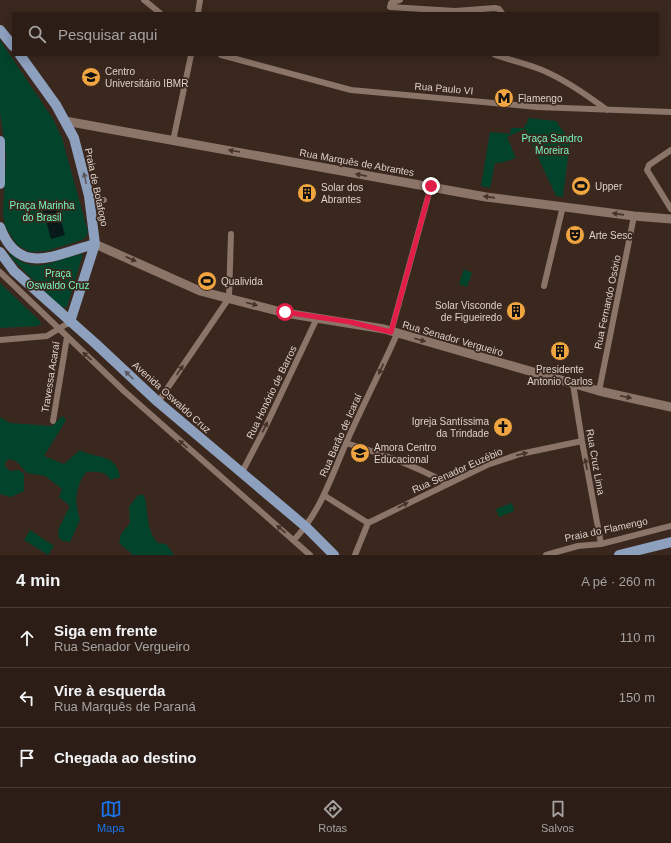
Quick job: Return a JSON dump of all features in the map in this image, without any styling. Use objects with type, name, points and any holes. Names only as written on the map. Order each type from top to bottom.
[{"type":"main road","points":[[0,30],[12,45]]},
{"type":"main road","name":"Praia de Botafogo","points":[[21,56],[56,105],[76,143],[90,202],[95,244],[70,322]]},
{"type":"main road","points":[[0,141],[0,184]]},
{"type":"main road","points":[[0,227],[12,248],[18,254],[34,260],[44,259],[95,244]]},
{"type":"main road","name":"Avenida Oswaldo Cruz","points":[[0,252],[14,271],[158,402],[241,474],[306,527],[334,555]]},
{"type":"main road","points":[[619,555],[671,542]]},
{"type":"street","points":[[144,0],[159,12]]},
{"type":"street","points":[[198,12],[200,0]]},
{"type":"street","points":[[400,0],[391,3],[390,6],[455,11],[495,8],[499,9],[501,12]]},
{"type":"street","points":[[173,141],[191,56]]},
{"type":"street","name":"Rua Paulo VI","points":[[225,56],[351,90],[537,107],[671,112]]},
{"type":"street","points":[[498,56],[557,77],[585,93],[607,110]]},
{"type":"street","name":"Rua Marquês de Abrantes","points":[[65,121],[486,197],[634,216],[671,219]]},
{"type":"street","points":[[671,150],[649,165],[647,170],[671,209]]},
{"type":"street","name":"Rua Barão de Icaraí","points":[[294,540],[306,527],[325,496],[346,443],[394,333],[431,186]]},
{"type":"street","points":[[90,202],[104,200]]},
{"type":"street","points":[[544,286],[563,206]]},
{"type":"street","name":"Rua Fernando Osório","points":[[599,391],[634,216]]},
{"type":"street","points":[[158,402],[229,298],[231,234]]},
{"type":"street","name":"Rua Senador Vergueiro","points":[[95,244],[200,291],[285,312],[350,322],[599,391],[671,407]]},
{"type":"street","points":[[0,272],[61,328],[67,336],[130,396],[310,555]]},
{"type":"street","name":"Rua Honório de Barros","points":[[241,474],[264,430],[317,318]]},
{"type":"street","points":[[0,340],[41,337],[70,322]]},
{"type":"street","name":"Travessa Acaraí","points":[[53,421],[67,336]]},
{"type":"street","name":"Rua Cruz Lima","points":[[573,384],[601,544]]},
{"type":"street","name":"Rua Senador Euzébio","points":[[368,523],[446,484],[504,458],[582,441]]},
{"type":"street","points":[[346,443],[398,459],[420,468],[446,484]]},
{"type":"street","points":[[325,496],[368,523],[355,555]]},
{"type":"street","name":"Praia do Flamengo","points":[[546,555],[578,546],[601,544],[671,526]]},
{"type":"green space","name":"Praça Marinha do Brasil","points":[[0,40],[53,119],[62,138],[88,232],[86,237],[82,240],[47,251],[30,252],[17,245],[5,226],[3,214],[6,156],[0,112]]},
{"type":"green space","name":"Praça Sandro Moreira","points":[[528,118],[556,121],[570,141],[563,197],[556,196],[525,129],[507,137],[516,158],[495,163],[490,188],[481,186],[490,132],[510,134],[511,128],[524,128],[525,124],[527,124]]},
{"type":"green space","name":"Praça Oswaldo Cruz","points":[[10,253],[19,260],[28,264],[37,265],[83,254],[67,307],[62,308],[15,262],[9,254]]},
{"type":"green space","points":[[464,269],[472,273],[467,287],[459,284]]},
{"type":"green space","points":[[0,283],[40,321],[41,324],[37,326],[0,328]]},
{"type":"green space","points":[[62,416],[66,420],[44,456],[64,464],[80,450],[110,460],[118,469],[120,477],[110,480],[103,473],[86,472],[80,483],[76,501],[80,520],[70,542],[63,541],[59,538],[58,530],[70,506],[59,497],[62,489],[45,476],[27,473],[16,461],[9,459],[5,463],[5,466],[10,471],[19,470],[24,474],[24,491],[11,497],[0,494],[0,417],[10,423],[52,426]]},
{"type":"green space","points":[[138,495],[144,495],[149,526],[154,538],[158,543],[166,544],[174,555],[133,555],[119,543],[121,534],[130,523],[129,507]]},
{"type":"green space","points":[[512,503],[514,511],[499,517],[496,509]]},
{"type":"green space","points":[[30,530],[54,546],[48,555],[24,540]]},
{"type":"shaded area","points":[[56,205],[65,235],[51,239],[43,210]]},
{"type":"place","name":"Centro Universitário IBMR","points":[[91,77]]},
{"type":"place","name":"Flamengo","points":[[504,98]]},
{"type":"place","name":"Upper","points":[[581,186]]},
{"type":"place","name":"Solar dos Abrantes","points":[[307,193]]},
{"type":"place","name":"Arte Sesc","points":[[575,235]]},
{"type":"place","name":"Qualivida","points":[[207,281]]},
{"type":"place","name":"Solar Visconde de Figueiredo","points":[[516,311]]},
{"type":"place","name":"Presidente Antonio Carlos","points":[[560,351]]},
{"type":"place","name":"Igreja Santíssima da Trindade","points":[[503,427]]},
{"type":"place","name":"Amora Centro Educacional","points":[[360,453]]},
{"type":"route","points":[[285,312],[350,322],[384,329],[391,332],[431,186]]}]
